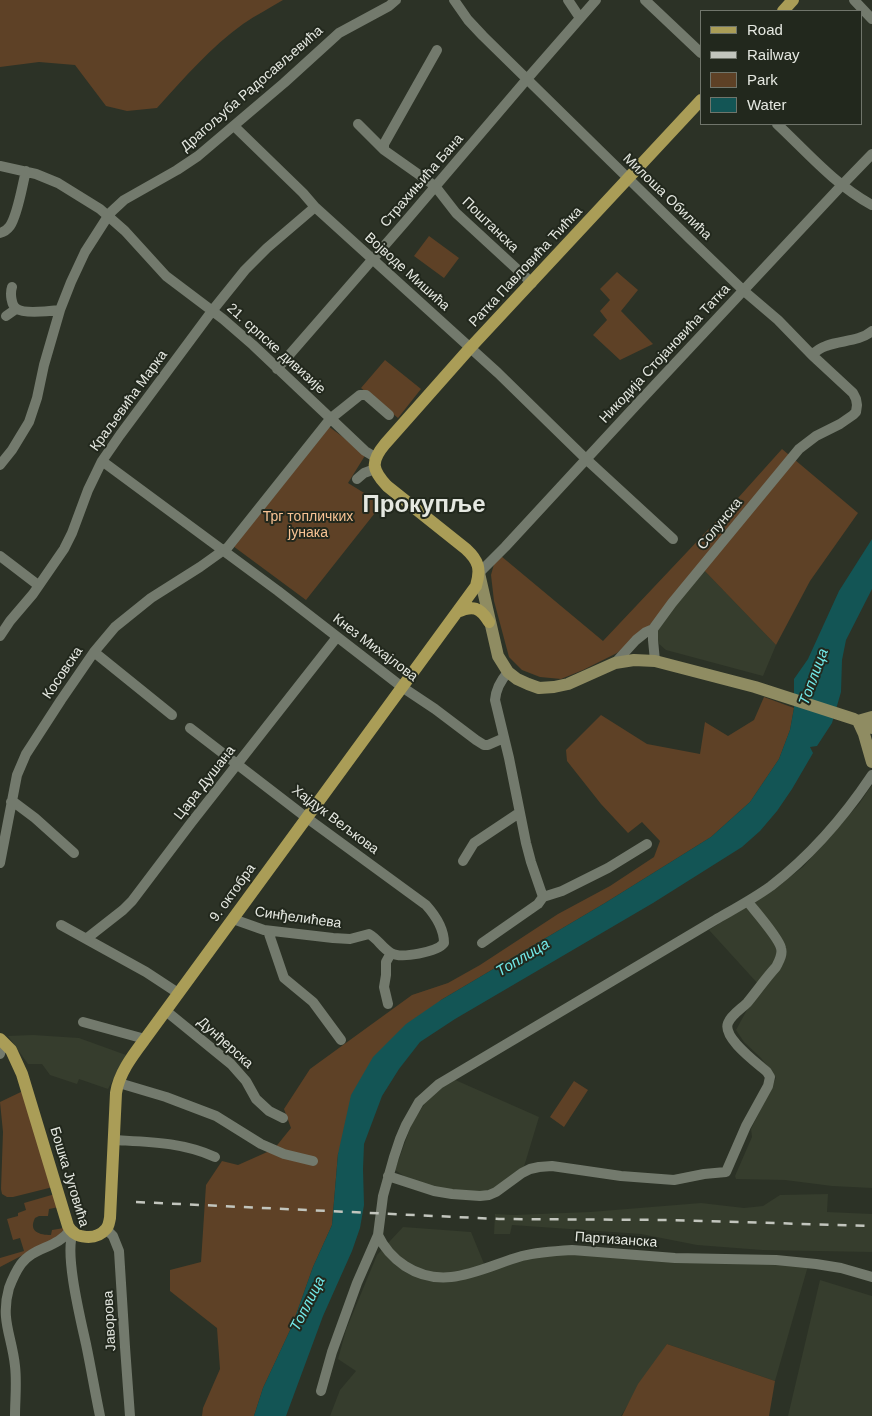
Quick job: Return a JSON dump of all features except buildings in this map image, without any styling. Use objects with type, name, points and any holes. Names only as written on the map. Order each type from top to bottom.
[{"type":"main road","points":[[784,10],[793,0]]},
{"type":"main road","name":"Ратка Павловића Ћићка","points":[[375,463],[391,438],[470,348],[700,101]]},
{"type":"main road","name":"21. српске дивизије","points":[[375,463],[380,478],[387,486],[472,554],[477,561],[479,573]]},
{"type":"main road","points":[[479,573],[498,656],[508,672],[533,686],[539,688],[568,684],[615,663],[634,660],[656,661],[755,687],[856,720],[872,728]]},
{"type":"main road","name":"9. октобра","points":[[106,1229],[111,1212],[115,1101],[119,1083],[126,1068],[178,993],[476,586],[479,573]]},
{"type":"main road","points":[[457,612],[476,608],[482,611],[489,622]]},
{"type":"main road","points":[[856,720],[872,717]]},
{"type":"main road","points":[[856,720],[864,734],[872,762]]},
{"type":"main road","name":"Бошка Југовића","points":[[1,1045],[11,1050],[22,1074],[65,1219],[72,1232]]},
{"type":"main road","points":[[72,1232],[80,1236],[90,1237],[100,1234],[106,1229]]},
{"type":"street","name":"Драгољуба Радосављевића","points":[[0,465],[12,450],[29,422],[60,310],[82,257],[113,208],[190,162],[299,71],[339,33],[396,0]]},
{"type":"street","name":"Милоша Обилића","points":[[454,0],[474,27],[628,179],[853,393],[857,405],[856,412]]},
{"type":"street","points":[[568,0],[580,18]]},
{"type":"street","name":"Страхињића Бана","points":[[277,369],[596,0]]},
{"type":"street","points":[[645,0],[700,52]]},
{"type":"street","points":[[854,0],[872,19]]},
{"type":"street","points":[[384,150],[384,144],[438,50]]},
{"type":"street","name":"Поштанска","points":[[358,124],[384,150],[435,186],[456,213],[532,283]]},
{"type":"street","points":[[778,125],[830,175],[872,205]]},
{"type":"street","name":"Војводе Мишића","points":[[234,126],[315,207],[519,393],[586,459],[673,539]]},
{"type":"street","name":"Никодија Стојановића Татка","points":[[479,573],[872,154]]},
{"type":"street","name":"21. српске дивизије","points":[[0,166],[26,171],[58,183],[100,209],[125,231],[166,276],[253,345],[365,451],[375,463]]},
{"type":"street","points":[[0,233],[10,226],[16,212],[26,171]]},
{"type":"street","name":"Краљевића Марка","points":[[0,636],[33,594],[68,541],[88,490],[102,461],[212,311],[256,258],[315,207]]},
{"type":"street","points":[[12,287],[13,305],[16,309],[24,311],[60,310]]},
{"type":"street","points":[[6,316],[16,309]]},
{"type":"street","points":[[812,354],[820,348],[856,339],[872,331]]},
{"type":"street","points":[[223,552],[234,541],[330,419],[363,394],[389,415]]},
{"type":"street","name":"Солунска","points":[[615,663],[636,640],[653,629],[672,603],[799,449],[810,439],[840,424],[856,412]]},
{"type":"street","name":"Кнез Михајлова","points":[[102,461],[278,591],[402,687],[481,743],[488,745],[504,738]]},
{"type":"street","points":[[357,479],[375,463]]},
{"type":"street","name":"Косовска","points":[[0,863],[17,775],[26,754],[94,652],[115,627],[141,606],[223,552]]},
{"type":"street","points":[[0,556],[38,585]]},
{"type":"street","points":[[653,629],[656,661]]},
{"type":"street","name":"Цара Душана","points":[[86,939],[127,907],[337,636]]},
{"type":"street","points":[[94,652],[172,715]]},
{"type":"street","points":[[508,672],[502,679],[496,693],[496,706],[531,862],[543,897]]},
{"type":"street","name":"Хајдук Вељкова","points":[[190,728],[307,818],[426,905],[435,915],[444,939],[442,946],[433,950],[404,956],[391,953]]},
{"type":"street","points":[[321,1391],[332,1352],[357,1283],[378,1235],[383,1196],[394,1157],[406,1125],[419,1102],[431,1090],[530,1029],[748,902],[786,874],[816,846],[851,805],[872,775]]},
{"type":"street","points":[[11,802],[35,818],[74,853]]},
{"type":"street","points":[[462,861],[474,843],[519,812]]},
{"type":"street","points":[[482,943],[538,904],[543,897],[608,868],[647,844]]},
{"type":"street","points":[[388,1176],[434,1191],[480,1196],[496,1192],[530,1169],[539,1167],[552,1166],[621,1176],[674,1180],[726,1172],[746,1126],[768,1086],[770,1077],[734,1042],[727,1026],[730,1019],[748,1002],[776,967],[782,951],[779,941],[748,902]]},
{"type":"street","name":"Синђелићева","points":[[233,919],[249,926],[268,930],[343,939],[369,934],[391,953]]},
{"type":"street","points":[[61,925],[146,972],[178,993]]},
{"type":"street","points":[[268,930],[284,978],[314,1002],[341,1040]]},
{"type":"street","points":[[388,1004],[384,987],[386,962],[391,953]]},
{"type":"street","name":"Дунђерска","points":[[166,1011],[231,1064],[246,1081],[256,1099],[269,1111],[283,1118]]},
{"type":"street","points":[[83,1022],[145,1039]]},
{"type":"street","points":[[119,1083],[166,1097],[216,1116],[261,1144],[284,1154],[313,1161]]},
{"type":"street","points":[[114,1140],[178,1145],[215,1157]]},
{"type":"street","name":"Јаворова","points":[[106,1229],[113,1236],[119,1251],[130,1416]]},
{"type":"street","points":[[15,1416],[15,1367],[5,1314],[8,1292],[24,1260],[30,1255],[62,1240],[72,1232]]},
{"type":"street","name":"Бошка Југовића","points":[[72,1232],[70,1251],[76,1295],[100,1416]]},
{"type":"street","name":"Партизанска","points":[[378,1235],[388,1251],[401,1263],[425,1276],[436,1278],[463,1275],[523,1256],[572,1250],[675,1258],[776,1260],[841,1268],[872,1277]]},
{"type":"shaded area","points":[[704,570],[776,645],[763,676],[666,650],[659,644],[656,634],[660,624]]},
{"type":"shaded area","points":[[872,785],[872,1188],[832,1186],[785,1180],[736,1179],[735,1176],[752,1137],[751,1129],[776,1078],[761,1058],[744,1042],[736,1030],[760,986],[709,930],[778,886],[803,867],[859,804]]},
{"type":"shaded area","points":[[33,1035],[79,1038],[126,1055],[108,1089],[79,1079],[77,1084],[50,1075],[42,1064],[28,1064],[8,1036]]},
{"type":"shaded area","points":[[453,1079],[539,1117],[523,1170],[495,1189],[480,1192],[458,1191],[429,1186],[404,1176],[395,1170],[412,1123],[431,1094]]},
{"type":"shaded area","points":[[828,1194],[827,1212],[872,1214],[872,1252],[762,1250],[697,1245],[641,1234],[512,1225],[510,1234],[494,1234],[495,1214],[590,1212],[701,1203],[744,1208],[763,1206],[780,1195]]},
{"type":"shaded area","points":[[403,1227],[471,1232],[487,1271],[546,1253],[810,1259],[775,1381],[667,1344],[621,1416],[330,1416],[340,1390],[356,1371],[338,1359],[346,1330],[377,1255]]},
{"type":"shaded area","points":[[820,1280],[872,1296],[872,1416],[788,1416]]},
{"type":"green space","points":[[0,0],[283,0],[231,33],[198,63],[157,108],[127,111],[106,106],[75,65],[39,62],[0,67]]},
{"type":"green space","points":[[429,236],[459,258],[444,278],[414,256]]},
{"type":"green space","points":[[617,272],[638,290],[621,311],[653,344],[620,360],[593,335],[607,320],[600,311],[610,300],[600,289]]},
{"type":"green space","points":[[385,360],[421,389],[398,418],[361,388]]},
{"type":"green space","name":"Трг топличких јунака","points":[[328,426],[366,454],[348,483],[382,504],[306,600],[233,546]]},
{"type":"green space","points":[[782,449],[858,513],[810,581],[776,645],[700,566],[649,626],[617,653],[583,670],[561,679],[540,677],[522,670],[509,657],[494,601],[491,575],[494,564],[501,556],[603,641]]},
{"type":"green space","points":[[764,697],[794,708],[790,730],[779,759],[750,802],[711,837],[605,903],[441,1000],[338,1154],[332,1225],[313,1267],[292,1326],[263,1388],[254,1416],[202,1416],[203,1408],[220,1369],[217,1328],[170,1291],[170,1270],[201,1262],[206,1185],[222,1161],[238,1165],[274,1149],[291,1128],[284,1109],[310,1069],[412,995],[448,983],[480,965],[558,914],[610,886],[654,857],[660,841],[642,822],[628,833],[601,804],[567,761],[566,750],[601,715],[647,744],[700,754],[705,722],[728,736],[754,720]]},
{"type":"green space","points":[[574,1081],[588,1090],[564,1127],[550,1117]]},
{"type":"green space","points":[[23,1091],[53,1187],[7,1197],[2,1194],[1,1189],[3,1132],[0,1102]]},
{"type":"green space","points":[[55,1194],[59,1207],[49,1209],[48,1216],[35,1218],[33,1227],[36,1232],[43,1234],[51,1235],[52,1230],[64,1228],[65,1233],[0,1267],[0,1258],[24,1251],[20,1238],[13,1240],[7,1219],[18,1216],[18,1213],[26,1210],[24,1203]]},
{"type":"green space","points":[[667,1344],[775,1381],[769,1416],[622,1416],[638,1384]]},
{"type":"water","name":"Топлица","points":[[872,539],[872,589],[846,640],[842,660],[841,692],[832,723],[817,746],[810,747],[813,753],[792,789],[760,831],[742,847],[653,903],[455,1019],[420,1042],[399,1069],[382,1096],[364,1144],[364,1205],[360,1228],[352,1251],[323,1316],[286,1416],[254,1416],[263,1388],[292,1326],[313,1267],[332,1225],[338,1154],[351,1095],[373,1057],[406,1024],[441,1000],[605,903],[711,837],[750,802],[779,759],[790,730],[794,708],[794,679],[808,659],[839,591]]},
{"type":"railway","points":[[136,1202],[499,1219],[670,1220],[872,1226]]},
{"type":"district","name":"Прокупље","points":[[424,505]]}]
